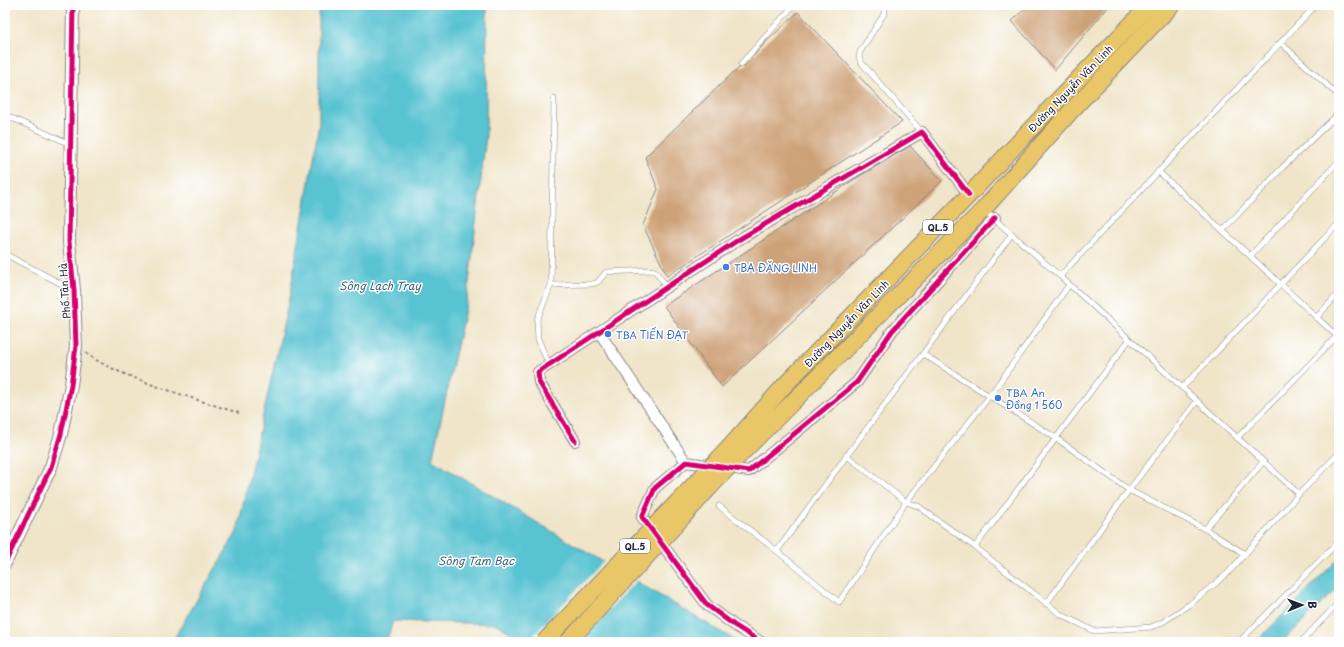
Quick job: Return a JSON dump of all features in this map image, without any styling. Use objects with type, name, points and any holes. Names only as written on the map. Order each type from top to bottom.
[{"type":"highway","name":"Đường Nguyễn Văn Linh","points":[[568,642],[731,456],[784,386],[969,195],[1058,100],[1156,9]]},
{"type":"highway","name":"Đường Nguyễn Văn Linh","points":[[544,642],[731,456],[989,214],[1071,111],[1156,9]]},
{"type":"street","name":"Phố Tân Hà","points":[[5,563],[50,468],[57,448],[70,392],[76,346],[74,290],[69,242],[73,5]]},
{"type":"street","points":[[575,441],[539,382],[538,372],[738,240],[922,132],[969,195]]},
{"type":"street","points":[[599,332],[686,462],[749,471],[857,382],[892,331],[989,214]]},
{"type":"street","points":[[686,462],[655,488],[642,517],[707,605],[734,625],[761,642]]},
{"type":"lane","points":[[741,64],[794,5]]},
{"type":"lane","points":[[886,5],[884,14],[860,52],[859,57],[861,62],[922,132]]},
{"type":"lane","points":[[1060,276],[1316,5]]},
{"type":"lane","points":[[1281,43],[1339,96]]},
{"type":"lane","points":[[549,365],[538,338],[537,320],[551,285],[554,98]]},
{"type":"lane","points":[[1223,230],[1283,167],[1339,113]]},
{"type":"lane","points":[[5,115],[71,144]]},
{"type":"lane","points":[[1251,255],[1339,161]]},
{"type":"lane","points":[[1158,171],[1338,336],[1237,438]]},
{"type":"lane","points":[[989,214],[1060,276],[1069,286],[1299,494]]},
{"type":"lane","points":[[1182,388],[1339,223]]},
{"type":"lane","points":[[777,551],[846,455],[1012,234]]},
{"type":"lane","points":[[5,254],[74,290]]},
{"type":"lane","points":[[551,285],[592,284],[598,282],[606,272],[652,270],[655,271],[667,287]]},
{"type":"lane","points":[[718,506],[777,551],[839,602],[906,502],[990,397],[1069,286]]},
{"type":"lane","points":[[1317,317],[1339,293]]},
{"type":"lane","points":[[975,547],[1129,340]]},
{"type":"lane","points":[[923,354],[1056,438],[1129,490],[1205,529],[1245,554]]},
{"type":"lane","points":[[1046,604],[1129,490],[1197,401]]},
{"type":"lane","points":[[846,455],[906,502],[918,506],[975,547],[1060,614],[1094,631],[1151,627],[1163,622],[1190,604],[1227,574],[1299,494],[1339,453]]},
{"type":"lane","points":[[1205,529],[1263,462]]},
{"type":"lane","points":[[1239,642],[1339,541]]},
{"type":"lane","points":[[1301,642],[1339,602]]},
{"type":"path","points":[[76,346],[98,362],[130,376],[196,400],[239,413]]},
{"type":"water","name":"Sông Lạch Tray","points":[[319,5],[487,5],[486,135],[467,300],[432,460],[738,642],[525,642],[497,624],[393,621],[386,642],[172,642],[237,532],[289,299],[319,123]]},
{"type":"water","points":[[1339,558],[1339,587],[1282,642],[1256,642]]},
{"type":"pier","points":[[605,560],[637,580],[578,642],[527,642]]},
{"type":"building","points":[[1029,5],[1110,5],[1055,70],[1012,21]]},
{"type":"building","points":[[798,12],[902,122],[667,276],[643,225],[658,189],[645,157],[739,67],[744,67],[766,42]]},
{"type":"building","points":[[910,146],[942,181],[722,387],[664,306],[855,179]]},
{"type":"cycle path","points":[[5,563],[51,467],[61,434],[71,385],[76,346],[74,290],[69,242],[73,5]]},
{"type":"cycle path","points":[[575,441],[539,382],[538,372],[738,240],[922,132],[969,195]]},
{"type":"cycle path","points":[[761,642],[734,625],[707,605],[642,517],[655,488],[686,462],[749,471],[857,382],[892,331],[995,218]]},
{"type":"place","name":"TBA ĐĂNG LINH","points":[[726,267]]},
{"type":"place","name":"TBA TIẾN ĐẠT","points":[[608,334]]},
{"type":"place","name":"TBA An Đồng 1 560","points":[[998,398]]},
{"type":"water label","name":"Sông Tam Bạc","points":[[476,560]]}]
